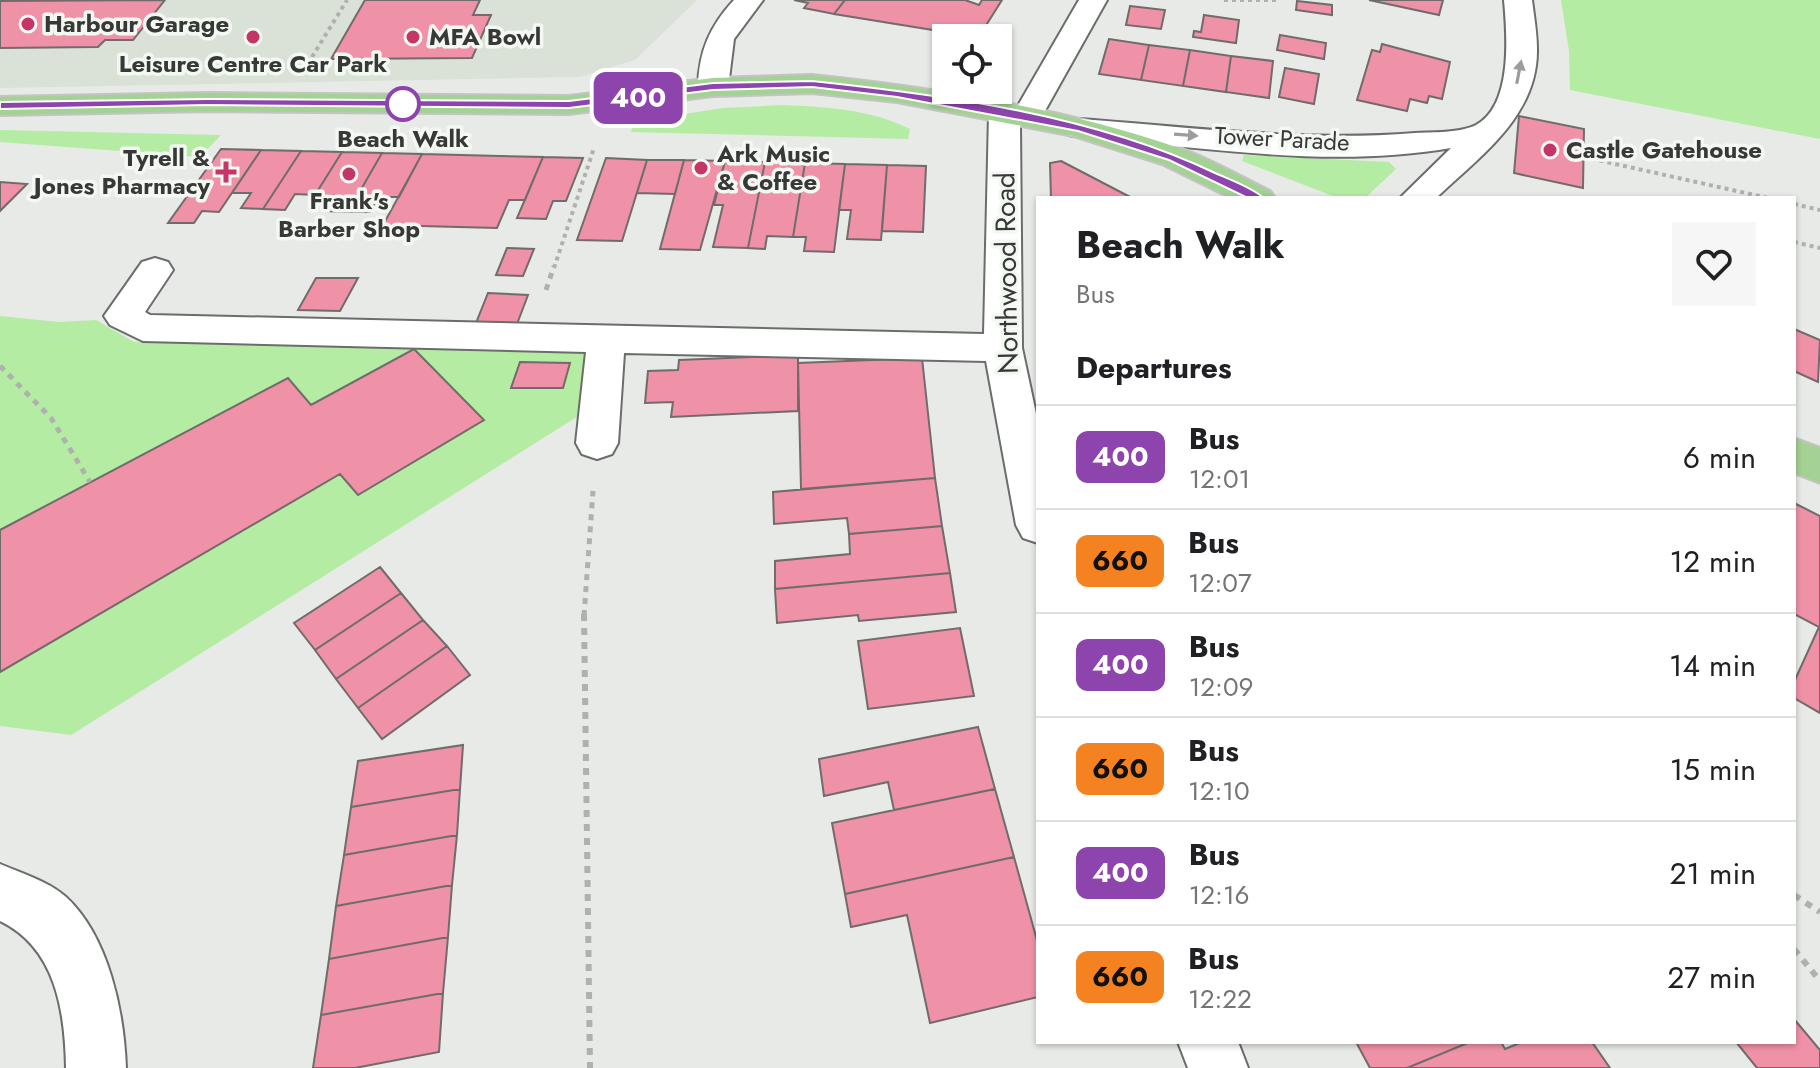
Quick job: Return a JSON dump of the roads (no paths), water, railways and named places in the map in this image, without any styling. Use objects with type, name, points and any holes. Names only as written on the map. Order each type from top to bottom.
[{"type":"main road","points":[[0,106],[208,102],[569,105],[713,87],[812,84],[897,93],[1080,128],[1173,157],[1254,196]]},
{"type":"main road","points":[[1796,455],[1820,467]]},
{"type":"street","points":[[713,87],[713,53],[725,25],[749,0]]},
{"type":"street","points":[[1015,116],[1093,0]]},
{"type":"street","points":[[1419,196],[1504,115],[1515,90],[1523,51],[1518,0]]},
{"type":"street","name":"Northwood Road","points":[[1015,116],[1003,348],[1036,515]]},
{"type":"street","name":"Tower Parade","points":[[1080,128],[1309,143],[1413,143],[1484,133]]},
{"type":"street","points":[[155,270],[123,316],[143,328],[1003,348]]},
{"type":"street","points":[[597,443],[606,339]]},
{"type":"street","points":[[23,904],[78,963],[96,1040],[96,1068]]},
{"type":"street","points":[[1209,1044],[1218,1068]]},
{"type":"place","name":"Harbour Garage","points":[[28,24]]},
{"type":"place","name":"Leisure Centre Car Park","points":[[253,37]]},
{"type":"place","name":"MFA Bowl","points":[[413,37]]},
{"type":"place","name":"Beach Walk","points":[[403,104]]},
{"type":"place","name":"Castle Gatehouse","points":[[1550,150]]},
{"type":"place","name":"Ark Music & Coffee","points":[[701,168]]},
{"type":"place","name":"Tyrell & Jones Pharmacy","points":[[226,172]]},
{"type":"place","name":"Frank's Barber Shop","points":[[349,174]]}]
